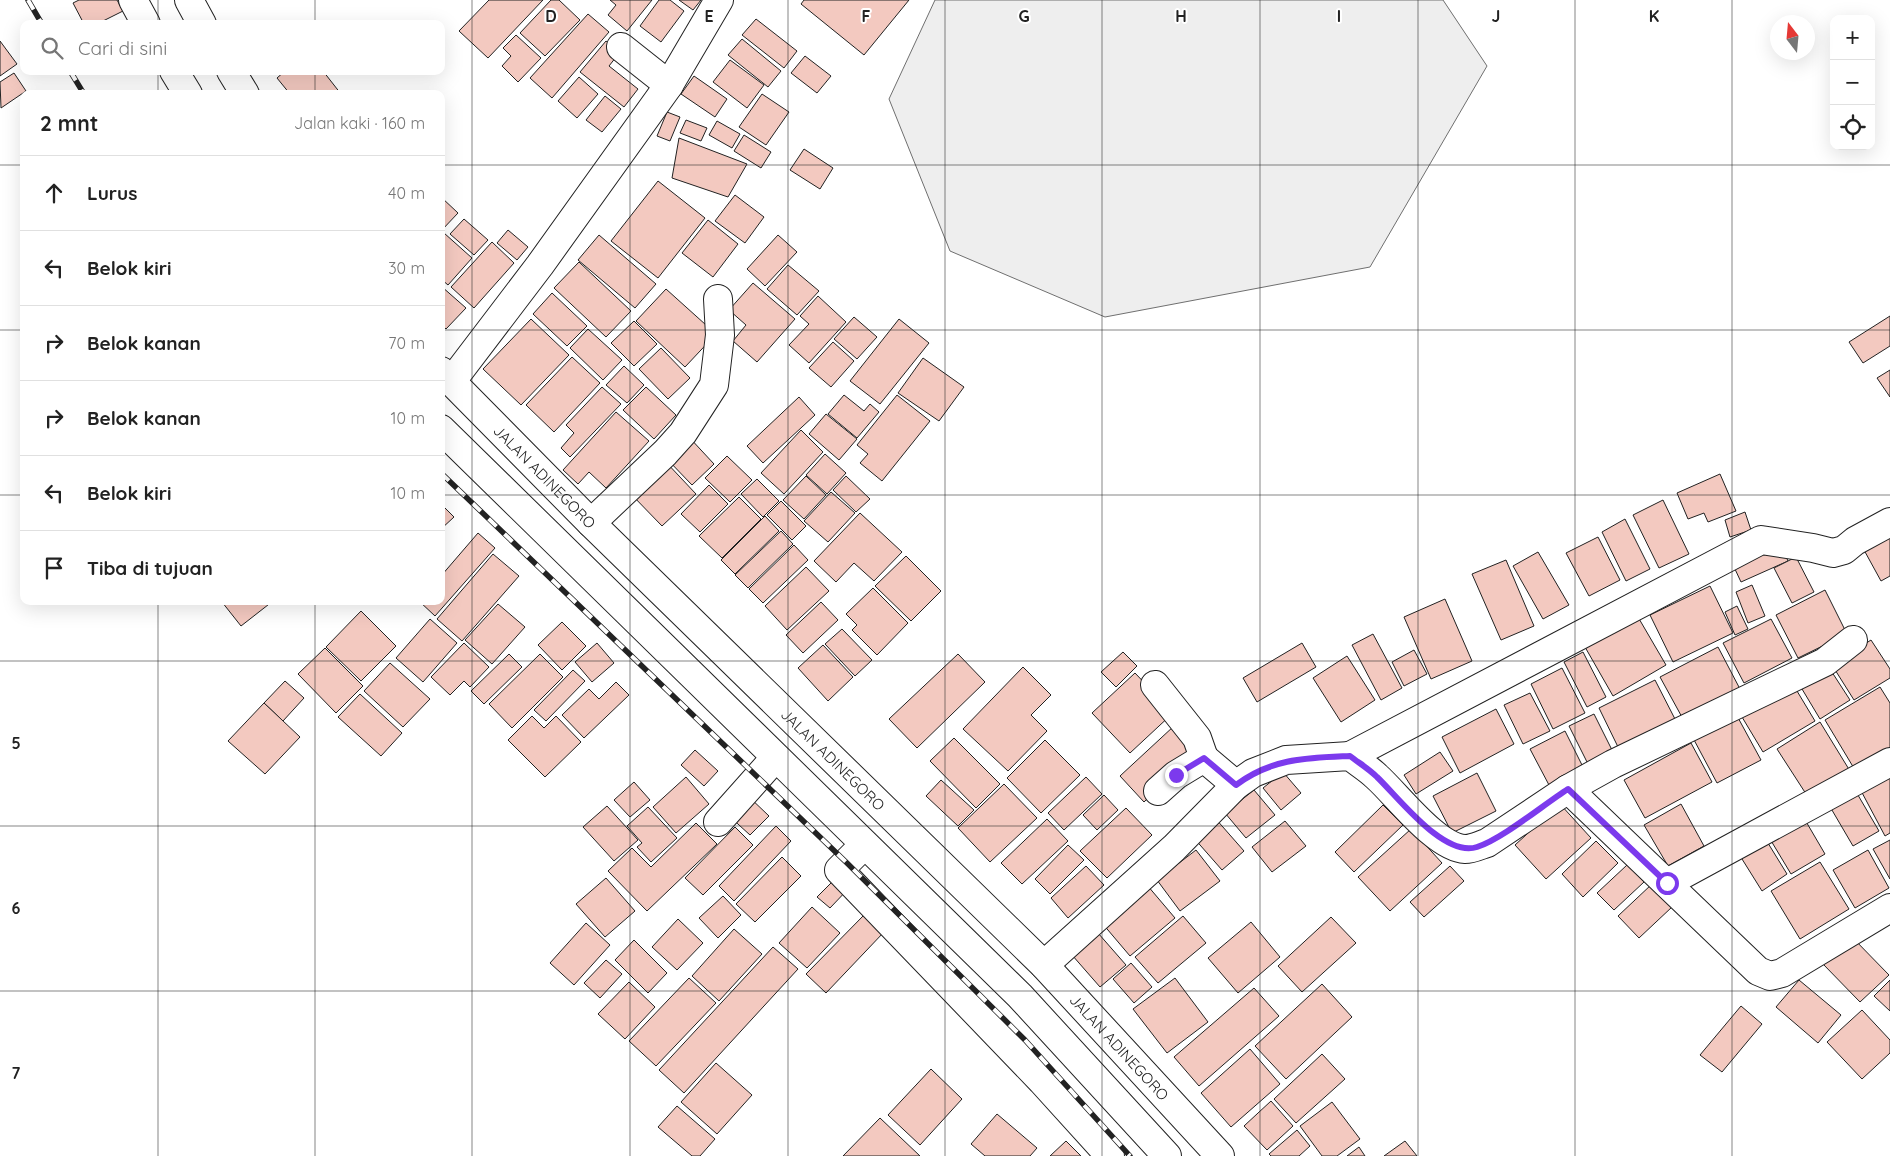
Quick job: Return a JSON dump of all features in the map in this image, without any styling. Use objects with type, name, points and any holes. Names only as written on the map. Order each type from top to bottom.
[{"type":"main road","points":[[133,0],[144,20]]},
{"type":"main road","points":[[188,0],[200,20]]},
{"type":"main road","points":[[446,376],[540,265],[670,84],[719,0]]},
{"type":"main road","points":[[621,47],[670,84]]},
{"type":"main road","points":[[176,75],[186,90]]},
{"type":"main road","points":[[233,75],[243,90]]},
{"type":"main road","points":[[591,523],[671,446],[683,432],[714,384],[720,335],[718,299]]},
{"type":"main road","name":"JALAN ADINEGORO","points":[[446,376],[591,523],[1044,965],[1220,1156]]},
{"type":"main road","points":[[445,433],[1020,996],[1167,1156]]},
{"type":"main road","points":[[1044,965],[1174,848],[1236,785],[1253,772],[1286,760],[1350,756],[1761,540],[1814,548],[1833,553],[1844,550],[1855,541],[1890,522]]},
{"type":"main road","points":[[1350,756],[1376,775],[1436,835],[1452,846],[1464,849],[1487,843],[1568,789],[1612,764],[1824,662],[1853,640]]},
{"type":"main road","points":[[1155,685],[1197,738],[1204,758],[1236,785]]},
{"type":"main road","points":[[718,822],[776,758]]},
{"type":"main road","points":[[1158,791],[1176,775],[1204,758]]},
{"type":"main road","points":[[1667,883],[1890,762]]},
{"type":"main road","points":[[1568,789],[1758,971],[1770,976],[1782,973],[1890,908]]},
{"type":"main road","points":[[864,845],[839,870],[1022,1060],[1110,1156]]},
{"type":"main road","points":[[936,913],[964,885]]},
{"type":"shaded area","points":[[935,0],[1443,0],[1487,66],[1370,267],[1105,317],[950,251],[889,99]]},
{"type":"building","points":[[79,0],[117,0],[123,11],[105,20],[82,20],[73,3]]},
{"type":"building","points":[[489,0],[543,0],[488,58],[459,31]]},
{"type":"building","points":[[551,0],[559,0],[580,20],[545,56],[520,33]]},
{"type":"building","points":[[610,0],[652,0],[627,31],[608,15],[616,5]]},
{"type":"building","points":[[659,0],[670,0],[684,11],[661,42],[640,26]]},
{"type":"building","points":[[679,0],[701,0],[693,10]]},
{"type":"building","points":[[804,0],[909,0],[864,55],[801,4]]},
{"type":"building","points":[[588,14],[609,32],[552,98],[530,78]]},
{"type":"building","points":[[756,19],[797,51],[784,68],[742,35]]},
{"type":"building","points":[[516,35],[541,58],[518,82],[502,66],[511,56],[503,48]]},
{"type":"building","points":[[742,39],[781,71],[768,87],[728,55]]},
{"type":"building","points":[[0,41],[17,64],[0,76]]},
{"type":"building","points":[[606,41],[620,52],[609,66],[638,89],[624,107],[580,72]]},
{"type":"building","points":[[805,56],[831,76],[817,93],[791,73]]},
{"type":"building","points":[[730,60],[764,85],[747,108],[713,82]]},
{"type":"building","points":[[14,73],[25,90],[20,90],[20,95],[1,108],[0,82]]},
{"type":"building","points":[[280,75],[326,75],[338,90],[287,90],[277,78]]},
{"type":"building","points":[[694,76],[727,99],[715,117],[681,94]]},
{"type":"building","points":[[579,77],[598,94],[577,118],[558,101]]},
{"type":"building","points":[[762,94],[789,112],[766,145],[739,127]]},
{"type":"building","points":[[605,96],[621,109],[602,132],[586,120]]},
{"type":"building","points":[[667,112],[680,117],[670,141],[657,136]]},
{"type":"building","points":[[686,120],[707,128],[701,141],[680,133]]},
{"type":"building","points":[[717,121],[740,134],[732,148],[709,135]]},
{"type":"building","points":[[744,135],[771,152],[761,168],[734,151]]},
{"type":"building","points":[[679,138],[747,164],[728,197],[672,178]]},
{"type":"building","points":[[804,149],[833,168],[820,189],[790,170]]},
{"type":"building","points":[[658,181],[705,218],[658,278],[611,241]]},
{"type":"building","points":[[735,195],[764,217],[745,243],[715,221]]},
{"type":"building","points":[[445,201],[458,213],[445,227]]},
{"type":"building","points":[[464,219],[488,240],[474,255],[450,234]]},
{"type":"building","points":[[708,220],[738,244],[713,277],[682,253]]},
{"type":"building","points":[[508,230],[528,247],[517,260],[497,243]]},
{"type":"building","points":[[445,234],[472,258],[448,285],[445,282]]},
{"type":"building","points":[[599,235],[656,284],[635,308],[578,260]]},
{"type":"building","points":[[778,235],[797,252],[765,286],[747,269]]},
{"type":"building","points":[[492,242],[514,263],[474,308],[451,287]]},
{"type":"building","points":[[579,262],[631,311],[606,337],[554,288]]},
{"type":"building","points":[[788,265],[819,291],[797,315],[767,289]]},
{"type":"building","points":[[753,283],[795,319],[757,362],[733,341],[746,325],[729,310]]},
{"type":"building","points":[[666,289],[716,334],[685,367],[636,321]]},
{"type":"building","points":[[445,290],[466,308],[445,328]]},
{"type":"building","points":[[552,293],[587,326],[567,346],[533,314]]},
{"type":"building","points":[[818,296],[846,322],[809,363],[789,345],[809,324],[800,316]]},
{"type":"building","points":[[1890,316],[1890,346],[1863,363],[1849,342]]},
{"type":"building","points":[[854,317],[877,337],[857,359],[834,339]]},
{"type":"building","points":[[531,319],[569,355],[521,405],[483,369]]},
{"type":"building","points":[[899,319],[929,343],[880,404],[850,381]]},
{"type":"building","points":[[634,321],[657,344],[634,366],[611,343]]},
{"type":"building","points":[[588,329],[622,360],[603,380],[570,348]]},
{"type":"building","points":[[833,342],[854,361],[831,387],[809,368]]},
{"type":"building","points":[[661,348],[690,378],[668,399],[639,369]]},
{"type":"building","points":[[572,357],[600,383],[554,432],[526,405]]},
{"type":"building","points":[[923,358],[964,387],[939,421],[898,393]]},
{"type":"building","points":[[624,366],[644,385],[627,403],[606,385]]},
{"type":"building","points":[[1890,370],[1890,397],[1877,378]]},
{"type":"building","points":[[602,387],[621,404],[570,457],[561,448],[574,433],[566,425]]},
{"type":"building","points":[[646,387],[676,415],[654,439],[623,410]]},
{"type":"building","points":[[844,395],[864,411],[870,404],[879,412],[857,438],[828,414]]},
{"type":"building","points":[[897,395],[930,421],[882,481],[860,463],[868,454],[857,445]]},
{"type":"building","points":[[799,397],[815,415],[763,463],[747,446]]},
{"type":"building","points":[[616,412],[649,441],[606,488],[589,472],[578,484],[563,470]]},
{"type":"building","points":[[826,414],[857,439],[839,460],[809,434]]},
{"type":"building","points":[[801,430],[823,452],[784,494],[761,473]]},
{"type":"building","points":[[688,436],[714,464],[692,485],[666,458]]},
{"type":"building","points":[[825,454],[846,473],[827,494],[806,475]]},
{"type":"building","points":[[727,456],[752,480],[730,502],[705,478]]},
{"type":"building","points":[[664,460],[696,494],[662,526],[630,493]]},
{"type":"building","points":[[1720,474],[1736,511],[1708,522],[1704,513],[1688,519],[1677,493]]},
{"type":"building","points":[[806,476],[826,495],[804,519],[783,500]]},
{"type":"building","points":[[846,476],[870,499],[856,512],[833,490]]},
{"type":"building","points":[[757,479],[779,501],[763,517],[741,494]]},
{"type":"building","points":[[709,485],[728,504],[700,532],[681,514]]},
{"type":"building","points":[[831,492],[855,513],[828,542],[804,521]]},
{"type":"building","points":[[739,497],[761,519],[722,558],[699,536]]},
{"type":"building","points":[[1663,500],[1689,554],[1659,568],[1633,515]]},
{"type":"building","points":[[781,501],[806,526],[792,540],[767,515]]},
{"type":"building","points":[[445,508],[454,517],[445,525]]},
{"type":"building","points":[[1745,512],[1751,530],[1730,537],[1725,520]]},
{"type":"building","points":[[860,513],[902,552],[874,581],[854,563],[836,582],[814,561]]},
{"type":"building","points":[[765,516],[779,531],[735,574],[721,560]]},
{"type":"building","points":[[1625,519],[1650,569],[1626,581],[1602,532]]},
{"type":"building","points":[[781,531],[793,544],[748,588],[735,575]]},
{"type":"building","points":[[478,533],[495,548],[445,605],[445,571]]},
{"type":"building","points":[[1890,535],[1890,576],[1881,581],[1864,550]]},
{"type":"building","points":[[1598,537],[1620,580],[1589,596],[1566,553]]},
{"type":"building","points":[[794,545],[808,560],[763,603],[749,589]]},
{"type":"building","points":[[1781,545],[1788,561],[1741,582],[1734,567]]},
{"type":"building","points":[[1538,552],[1569,605],[1543,619],[1513,566]]},
{"type":"building","points":[[493,554],[519,576],[462,641],[437,619]]},
{"type":"building","points":[[906,556],[941,591],[911,621],[875,586]]},
{"type":"building","points":[[1796,557],[1814,592],[1792,603],[1774,568]]},
{"type":"building","points":[[1506,560],[1534,626],[1501,640],[1472,574]]},
{"type":"building","points":[[806,567],[829,591],[787,630],[765,606]]},
{"type":"building","points":[[1752,585],[1765,616],[1748,623],[1736,592]]},
{"type":"building","points":[[1710,586],[1733,633],[1673,662],[1650,615]]},
{"type":"building","points":[[873,588],[908,623],[877,655],[852,630],[857,625],[846,614]]},
{"type":"building","points":[[1825,590],[1847,634],[1798,658],[1776,615]]},
{"type":"building","points":[[1445,599],[1472,661],[1431,679],[1404,617]]},
{"type":"building","points":[[821,602],[838,620],[803,653],[786,635]]},
{"type":"building","points":[[498,604],[525,627],[492,664],[465,640]]},
{"type":"building","points":[[224,605],[268,605],[241,626]]},
{"type":"building","points":[[423,605],[445,605],[435,616]]},
{"type":"building","points":[[1737,606],[1748,629],[1735,635],[1725,612]]},
{"type":"building","points":[[361,611],[396,646],[361,681],[326,647]]},
{"type":"building","points":[[1638,617],[1666,665],[1613,696],[1585,647]]},
{"type":"building","points":[[430,619],[457,643],[423,682],[396,658]]},
{"type":"building","points":[[1771,619],[1792,658],[1744,683],[1723,643]]},
{"type":"building","points":[[562,622],[586,646],[562,670],[538,645]]},
{"type":"building","points":[[842,629],[872,660],[855,676],[825,644]]},
{"type":"building","points":[[1373,634],[1402,688],[1381,700],[1352,645]]},
{"type":"building","points":[[1871,640],[1890,669],[1890,678],[1854,700],[1832,665]]},
{"type":"building","points":[[464,643],[489,667],[470,687],[464,681],[450,695],[431,677]]},
{"type":"building","points":[[597,643],[614,663],[592,682],[575,662]]},
{"type":"building","points":[[1302,643],[1316,667],[1257,702],[1243,678]]},
{"type":"building","points":[[823,645],[853,677],[828,701],[798,668]]},
{"type":"building","points":[[1718,647],[1740,689],[1683,719],[1660,677]]},
{"type":"building","points":[[325,648],[363,686],[336,713],[298,674]]},
{"type":"building","points":[[1414,650],[1427,674],[1404,686],[1392,662]]},
{"type":"building","points":[[1123,652],[1137,666],[1116,687],[1101,672]]},
{"type":"building","points":[[1583,652],[1606,697],[1587,707],[1564,662]]},
{"type":"building","points":[[509,654],[522,667],[484,704],[471,691]]},
{"type":"building","points":[[540,654],[563,677],[512,728],[489,704]]},
{"type":"building","points":[[958,654],[985,682],[917,748],[889,719]]},
{"type":"building","points":[[1347,656],[1375,700],[1341,722],[1313,678]]},
{"type":"building","points":[[390,663],[430,699],[403,727],[364,691]]},
{"type":"building","points":[[1828,666],[1850,700],[1820,719],[1799,684]]},
{"type":"building","points":[[1023,667],[1051,695],[1031,715],[1047,731],[1008,771],[963,729]]},
{"type":"building","points":[[1562,668],[1585,713],[1553,729],[1531,684]]},
{"type":"building","points":[[573,670],[585,681],[546,721],[534,710]]},
{"type":"building","points":[[1135,673],[1173,713],[1130,753],[1092,713]]},
{"type":"building","points":[[1655,680],[1676,721],[1619,749],[1599,708]]},
{"type":"building","points":[[285,681],[304,698],[283,721],[264,703]]},
{"type":"building","points":[[616,682],[629,695],[584,738],[562,715],[589,689],[599,699]]},
{"type":"building","points":[[1794,686],[1815,721],[1763,752],[1742,717]]},
{"type":"building","points":[[1880,687],[1890,703],[1890,749],[1855,770],[1825,720]]},
{"type":"building","points":[[1530,693],[1550,731],[1523,744],[1504,705]]},
{"type":"building","points":[[360,694],[402,733],[381,756],[338,717]]},
{"type":"building","points":[[264,703],[300,737],[265,774],[228,741]]},
{"type":"building","points":[[1496,709],[1514,744],[1460,773],[1442,737]]},
{"type":"building","points":[[1594,714],[1613,752],[1588,764],[1569,726]]},
{"type":"building","points":[[1736,714],[1761,760],[1717,783],[1693,738]]},
{"type":"building","points":[[532,716],[544,728],[556,716],[581,742],[545,777],[508,740]]},
{"type":"building","points":[[1820,722],[1850,771],[1808,797],[1777,749]]},
{"type":"building","points":[[1174,726],[1197,751],[1144,802],[1120,776]]},
{"type":"building","points":[[1565,731],[1583,767],[1549,785],[1530,749]]},
{"type":"building","points":[[954,738],[1000,784],[976,808],[930,761]]},
{"type":"building","points":[[1045,740],[1080,775],[1041,813],[1007,778]]},
{"type":"building","points":[[1691,743],[1712,782],[1645,818],[1624,780]]},
{"type":"building","points":[[695,750],[718,771],[704,786],[681,765]]},
{"type":"building","points":[[1440,752],[1453,771],[1416,794],[1404,775]]},
{"type":"building","points":[[1890,770],[1890,833],[1885,836],[1859,787]]},
{"type":"building","points":[[1283,772],[1301,793],[1281,810],[1263,788]]},
{"type":"building","points":[[1477,773],[1496,811],[1452,833],[1433,796]]},
{"type":"building","points":[[686,777],[709,804],[676,833],[653,807]]},
{"type":"building","points":[[1086,777],[1102,794],[1064,830],[1048,813]]},
{"type":"building","points":[[941,780],[974,810],[958,826],[926,796]]},
{"type":"building","points":[[634,782],[650,800],[630,817],[614,800]]},
{"type":"building","points":[[1004,784],[1037,818],[990,862],[958,828]]},
{"type":"building","points":[[1254,790],[1275,815],[1246,838],[1225,813]]},
{"type":"building","points":[[1855,790],[1879,831],[1853,846],[1829,805]]},
{"type":"building","points":[[747,795],[769,816],[750,835],[728,815]]},
{"type":"building","points":[[1104,795],[1118,810],[1097,830],[1083,815]]},
{"type":"building","points":[[1560,804],[1591,838],[1546,879],[1515,845]]},
{"type":"building","points":[[1681,804],[1704,846],[1668,866],[1644,825]]},
{"type":"building","points":[[1383,805],[1403,825],[1354,872],[1335,852]]},
{"type":"building","points":[[607,806],[638,840],[614,861],[583,827]]},
{"type":"building","points":[[648,807],[677,838],[651,862],[637,847],[642,843],[627,826]]},
{"type":"building","points":[[1126,808],[1152,835],[1107,878],[1080,851]]},
{"type":"building","points":[[1801,813],[1825,854],[1791,874],[1767,834]]},
{"type":"building","points":[[1215,818],[1244,851],[1222,870],[1193,837]]},
{"type":"building","points":[[1047,819],[1068,841],[1022,884],[1001,863]]},
{"type":"building","points":[[1285,821],[1306,846],[1272,872],[1252,847]]},
{"type":"building","points":[[696,823],[717,844],[647,911],[608,871],[632,848],[651,867]]},
{"type":"building","points":[[776,826],[791,841],[734,901],[719,886]]},
{"type":"building","points":[[735,827],[753,845],[703,895],[685,878]]},
{"type":"building","points":[[1411,829],[1442,863],[1390,911],[1358,877]]},
{"type":"building","points":[[1763,835],[1787,874],[1762,891],[1737,851]]},
{"type":"building","points":[[1890,840],[1890,879],[1873,849]]},
{"type":"building","points":[[1596,841],[1618,863],[1583,897],[1562,874]]},
{"type":"building","points":[[1068,845],[1084,860],[1050,894],[1035,879]]},
{"type":"building","points":[[1196,850],[1220,881],[1180,911],[1157,880]]},
{"type":"building","points":[[1868,850],[1889,888],[1855,908],[1833,870]]},
{"type":"building","points":[[782,857],[801,876],[755,922],[736,904]]},
{"type":"building","points":[[1820,862],[1849,909],[1800,939],[1771,891]]},
{"type":"building","points":[[1627,865],[1644,882],[1614,910],[1597,893]]},
{"type":"building","points":[[1086,866],[1104,885],[1068,918],[1051,898]]},
{"type":"building","points":[[1450,866],[1464,881],[1424,917],[1410,902]]},
{"type":"building","points":[[838,876],[850,887],[830,908],[817,897]]},
{"type":"building","points":[[606,878],[635,911],[605,937],[576,904]]},
{"type":"building","points":[[1652,884],[1672,907],[1639,938],[1618,916]]},
{"type":"building","points":[[1147,885],[1175,918],[1130,956],[1102,923]]},
{"type":"building","points":[[723,896],[741,915],[718,938],[699,918]]},
{"type":"building","points":[[812,907],[840,933],[807,968],[779,943]]},
{"type":"building","points":[[865,914],[884,932],[826,993],[806,974]]},
{"type":"building","points":[[1183,916],[1206,943],[1158,983],[1135,957]]},
{"type":"building","points":[[1331,917],[1356,943],[1302,992],[1278,966]]},
{"type":"building","points":[[678,919],[703,943],[677,970],[652,947]]},
{"type":"building","points":[[1251,922],[1280,957],[1238,993],[1208,958]]},
{"type":"building","points":[[586,923],[610,945],[574,985],[550,963]]},
{"type":"building","points":[[734,929],[762,954],[719,1001],[692,976]]},
{"type":"building","points":[[1098,933],[1126,965],[1100,987],[1072,955]]},
{"type":"building","points":[[1851,936],[1889,975],[1860,1002],[1822,963]]},
{"type":"building","points":[[634,940],[667,973],[648,993],[615,960]]},
{"type":"building","points":[[773,947],[798,969],[684,1093],[659,1070]]},
{"type":"building","points":[[606,960],[622,974],[600,998],[584,983]]},
{"type":"building","points":[[1131,963],[1152,987],[1134,1003],[1113,979]]},
{"type":"building","points":[[689,978],[716,1003],[656,1066],[629,1041]]},
{"type":"building","points":[[1175,978],[1208,1022],[1167,1053],[1133,1009]]},
{"type":"building","points":[[1799,980],[1841,1015],[1818,1043],[1776,1007]]},
{"type":"building","points":[[1890,980],[1890,1011],[1874,996]]},
{"type":"building","points":[[629,982],[655,1007],[625,1039],[598,1014]]},
{"type":"building","points":[[1322,984],[1352,1017],[1286,1079],[1255,1046]]},
{"type":"building","points":[[1254,988],[1279,1016],[1199,1086],[1174,1057]]},
{"type":"building","points":[[1741,1006],[1762,1024],[1722,1072],[1700,1055]]},
{"type":"building","points":[[1862,1010],[1890,1040],[1890,1053],[1862,1079],[1827,1042]]},
{"type":"building","points":[[1250,1049],[1280,1084],[1231,1127],[1201,1093]]},
{"type":"building","points":[[1322,1054],[1345,1079],[1296,1123],[1274,1099]]},
{"type":"building","points":[[716,1063],[752,1095],[717,1134],[681,1102]]},
{"type":"building","points":[[931,1069],[962,1099],[920,1145],[888,1115]]},
{"type":"building","points":[[1271,1101],[1293,1126],[1267,1150],[1244,1126]]},
{"type":"building","points":[[1332,1102],[1360,1139],[1337,1156],[1322,1156],[1300,1126]]},
{"type":"building","points":[[677,1106],[715,1139],[700,1156],[692,1156],[658,1127]]},
{"type":"building","points":[[997,1114],[1037,1148],[1030,1156],[985,1156],[971,1144]]},
{"type":"building","points":[[880,1118],[920,1156],[843,1156]]},
{"type":"building","points":[[1297,1130],[1310,1146],[1299,1156],[1271,1156],[1269,1154]]},
{"type":"building","points":[[1066,1141],[1081,1156],[1050,1156]]},
{"type":"building","points":[[1405,1141],[1417,1156],[1384,1156]]},
{"type":"building","points":[[1359,1147],[1365,1156],[1347,1156]]},
{"type":"railway","points":[[28,0],[40,20]]},
{"type":"railway","points":[[72,75],[82,90]]},
{"type":"railway","points":[[445,477],[847,863],[1025,1040],[1130,1156]]},
{"type":"route","points":[[1176,775],[1204,758],[1236,785],[1253,772],[1286,760],[1350,756],[1376,775],[1436,835],[1452,846],[1464,849],[1475,848],[1487,843],[1568,789],[1651,870],[1667,883]]}]
